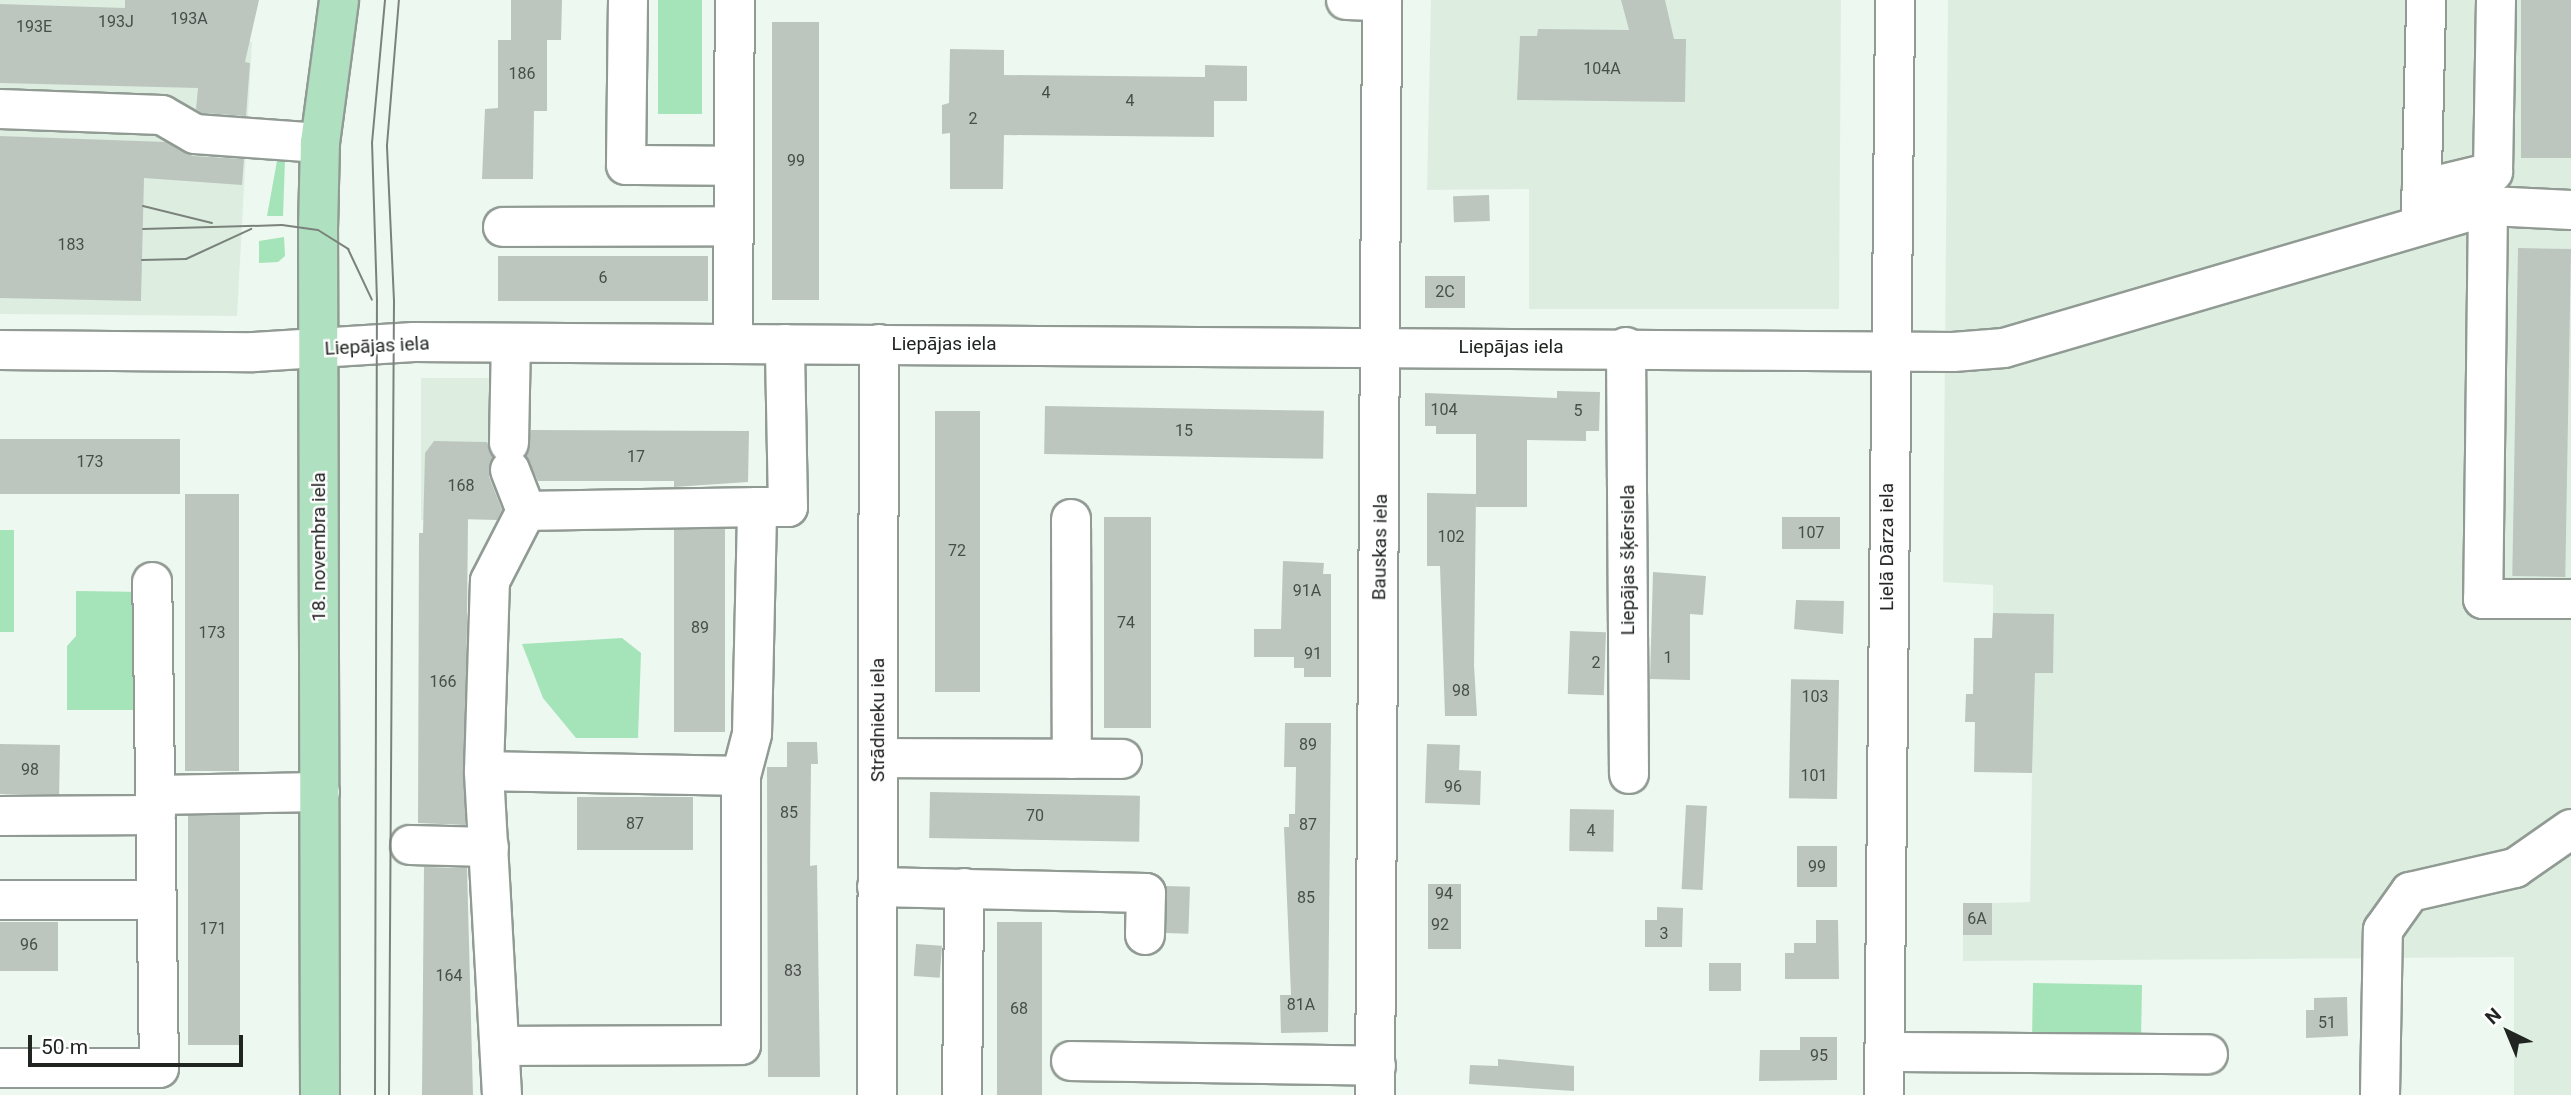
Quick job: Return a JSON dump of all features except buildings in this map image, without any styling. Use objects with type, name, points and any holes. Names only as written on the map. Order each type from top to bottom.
[{"type":"main road","name":"18. novembra iela","points":[[320,1095],[320,143],[339,0]]},
{"type":"street","points":[[628,0],[626,165],[734,166]]},
{"type":"street","points":[[733,343],[735,0]]},
{"type":"street","points":[[1346,0],[1382,0]]},
{"type":"street","name":"Bauskas iela","points":[[1375,1080],[1382,346],[1382,0]]},
{"type":"street","name":"Lielā Dārza iela","points":[[1884,1095],[1889,348],[1895,0]]},
{"type":"street","points":[[2421,207],[2426,0]]},
{"type":"street","points":[[2421,207],[2493,172],[2496,0]]},
{"type":"street","points":[[0,109],[162,115],[195,134],[320,143]]},
{"type":"street","points":[[2421,207],[2488,206],[2571,210]]},
{"type":"street","points":[[2488,206],[2483,599],[2571,599]]},
{"type":"street","name":"Liepājas iela","points":[[0,350],[318,349],[511,342],[2004,348],[2421,207]]},
{"type":"street","points":[[503,227],[733,226]]},
{"type":"street","points":[[502,1095],[484,771],[490,581],[526,510],[510,456],[511,342]]},
{"type":"street","points":[[526,510],[788,507],[785,344]]},
{"type":"street","name":"Strādnieku iela","points":[[877,1095],[879,344]]},
{"type":"street","name":"Liepājas šķērsiela","points":[[1626,347],[1629,774]]},
{"type":"street","points":[[501,1046],[741,1045],[741,776],[752,734],[757,507]]},
{"type":"street","points":[[1071,519],[1072,759]]},
{"type":"street","points":[[0,1068],[159,1068],[152,582]]},
{"type":"street","points":[[878,758],[1122,759]]},
{"type":"street","points":[[484,771],[741,776]]},
{"type":"street","points":[[0,816],[320,792]]},
{"type":"street","points":[[2380,1095],[2383,930],[2410,892],[2515,868],[2571,829]]},
{"type":"street","points":[[410,845],[489,847]]},
{"type":"street","points":[[877,887],[1146,892],[1145,936]]},
{"type":"street","points":[[962,1095],[964,888]]},
{"type":"street","points":[[0,900],[157,900]]},
{"type":"street","points":[[1885,1052],[2208,1054]]},
{"type":"street","points":[[1071,1061],[1375,1080]]},
{"type":"shaded area","points":[[0,0],[259,0],[214,39],[252,42],[237,316],[0,314]]},
{"type":"shaded area","points":[[1431,0],[1841,0],[1839,309],[1529,309],[1529,189],[1427,190]]},
{"type":"shaded area","points":[[1948,0],[2571,0],[2571,1095],[2514,1095],[2514,957],[1963,961],[1963,935],[1992,903],[2030,902],[2032,773],[1993,613],[1993,585],[1943,582]]},
{"type":"shaded area","points":[[421,378],[524,378],[524,484],[508,520],[421,520]]},
{"type":"green space","points":[[658,0],[702,0],[702,114],[658,114]]},
{"type":"green space","points":[[279,150],[285,159],[283,216],[267,216]]},
{"type":"green space","points":[[284,237],[285,256],[278,262],[259,263],[259,241]]},
{"type":"green space","points":[[0,530],[14,530],[14,632],[0,632]]},
{"type":"green space","points":[[76,591],[145,592],[144,710],[67,710],[67,646],[76,636]]},
{"type":"green space","points":[[622,638],[641,653],[638,738],[576,738],[543,698],[522,644]]},
{"type":"green space","points":[[2033,983],[2142,985],[2141,1040],[2032,1038]]},
{"type":"tram line","points":[[375,1095],[377,301],[372,143],[385,0]]},
{"type":"tram line","points":[[389,1095],[394,301],[387,145],[399,0]]},
{"type":"tram line","points":[[143,206],[212,223]]},
{"type":"tram line","points":[[143,229],[282,225],[318,230],[348,249],[372,300]]},
{"type":"tram line","points":[[142,260],[186,259],[251,229]]}]
